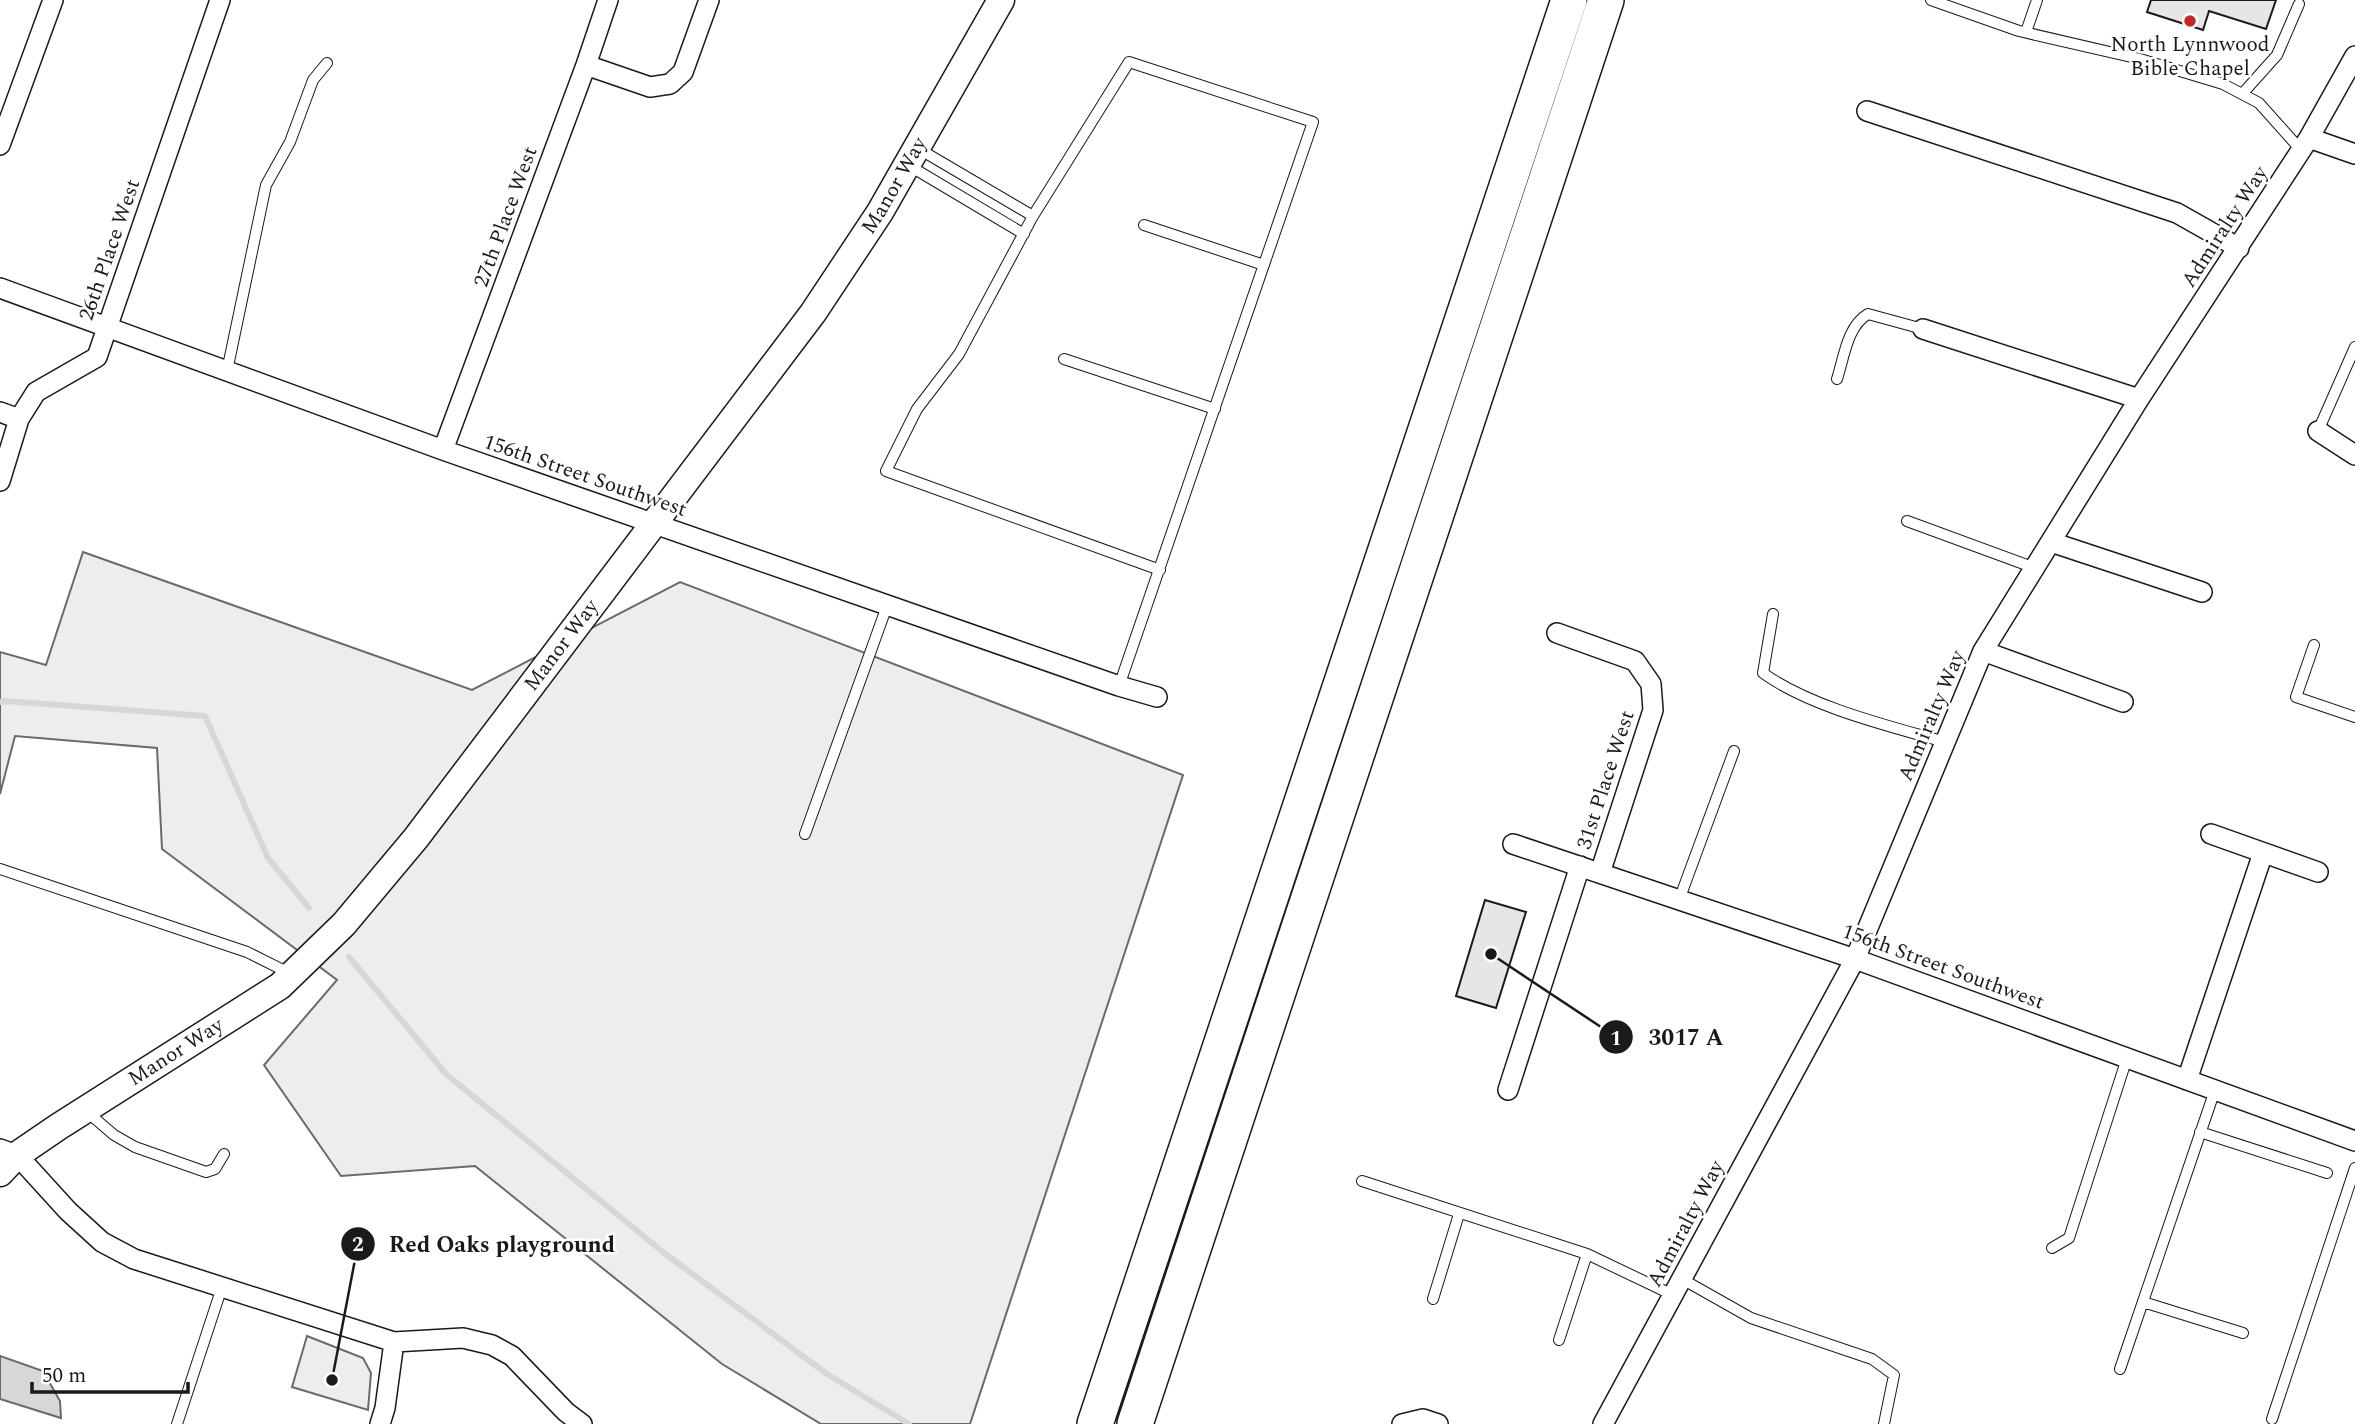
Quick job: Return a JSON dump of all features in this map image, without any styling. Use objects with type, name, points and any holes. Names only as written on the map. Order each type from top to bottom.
[{"type":"highway","points":[[1096,1424],[1569,0]]},
{"type":"highway","points":[[1135,1424],[1606,0]]},
{"type":"street","points":[[0,145],[52,0]]},
{"type":"street","name":"26th Place West","points":[[0,481],[19,419],[36,392],[97,357],[220,0]]},
{"type":"street","name":"27th Place West","points":[[443,450],[608,0]]},
{"type":"street","points":[[586,65],[650,87],[670,84],[683,72],[709,0]]},
{"type":"street","name":"Manor Way","points":[[6,1159],[280,986],[344,924],[416,838],[813,313],[880,212],[1001,0]]},
{"type":"street","name":"Admiralty Way","points":[[1603,1424],[1855,960],[1983,651],[2139,399],[2305,144],[2355,56]]},
{"type":"street","points":[[1867,111],[2177,213],[2239,248]]},
{"type":"street","points":[[2305,144],[2355,154]]},
{"type":"street","name":"156th Street Southwest","points":[[0,288],[443,450],[1119,687],[1157,697]]},
{"type":"street","points":[[1923,329],[2139,399]]},
{"type":"street","points":[[0,412],[19,419]]},
{"type":"street","points":[[2318,431],[2355,455]]},
{"type":"street","points":[[2051,542],[2202,592]]},
{"type":"street","name":"31st Place West","points":[[1558,633],[1635,661],[1651,684],[1653,710],[1600,873]]},
{"type":"street","points":[[1983,651],[2123,702]]},
{"type":"street","points":[[2211,834],[2318,872]]},
{"type":"street","name":"156th Street Southwest","points":[[1513,844],[1855,960],[2355,1142]]},
{"type":"street","points":[[2188,1080],[2263,853]]},
{"type":"street","points":[[1508,1090],[1580,866]]},
{"type":"street","points":[[6,1159],[102,1242],[134,1259],[394,1342],[463,1338],[492,1345],[512,1356],[566,1412],[582,1424]]},
{"type":"street","points":[[380,1424],[386,1408],[394,1342]]},
{"type":"street","points":[[1403,1424],[1423,1419],[1438,1424]]},
{"type":"lane","points":[[1931,0],[2026,32],[2223,83],[2259,103],[2305,144]]},
{"type":"lane","points":[[2026,32],[2037,0]]},
{"type":"lane","points":[[2243,93],[2277,55],[2299,5]]},
{"type":"lane","points":[[1119,687],[1160,570],[1313,122],[1129,62],[1033,216],[959,354],[916,409],[886,471],[1160,570]]},
{"type":"lane","points":[[226,372],[266,186],[290,142],[313,80],[327,63]]},
{"type":"lane","points":[[912,156],[1033,216]]},
{"type":"lane","points":[[912,156],[1024,234]]},
{"type":"lane","points":[[1144,225],[1264,265]]},
{"type":"lane","points":[[1837,379],[1854,327],[1860,318],[1868,314],[1923,329]]},
{"type":"lane","points":[[2318,431],[2355,347]]},
{"type":"lane","points":[[1064,359],[1215,409]]},
{"type":"lane","points":[[1907,521],[2035,568]]},
{"type":"lane","points":[[805,834],[887,606]]},
{"type":"lane","points":[[1773,614],[1763,673],[1781,686],[1813,700],[1945,742]]},
{"type":"lane","points":[[2314,645],[2296,697],[2355,717]]},
{"type":"lane","points":[[1679,900],[1734,751]]},
{"type":"lane","points":[[0,869],[247,952],[292,974]]},
{"type":"lane","points":[[2052,1248],[2069,1238],[2127,1058]]},
{"type":"lane","points":[[2120,1369],[2215,1090]]},
{"type":"lane","points":[[85,1110],[114,1135],[135,1147],[206,1172],[215,1170],[225,1154]]},
{"type":"lane","points":[[2200,1132],[2327,1172]]},
{"type":"lane","points":[[2272,1419],[2355,1168]]},
{"type":"lane","points":[[1362,1181],[1587,1254],[1678,1287],[1751,1318],[1872,1359],[1894,1374],[1884,1424]]},
{"type":"lane","points":[[1433,1299],[1460,1214]]},
{"type":"lane","points":[[1559,1340],[1587,1254]]},
{"type":"lane","points":[[177,1424],[222,1287]]},
{"type":"lane","points":[[2143,1302],[2243,1334]]},
{"type":"shaded area","points":[[83,552],[472,690],[680,582],[1183,775],[970,1424],[821,1424],[722,1364],[475,1166],[341,1176],[264,1065],[337,980],[162,849],[157,748],[15,736],[0,794],[0,652],[46,665]]},
{"type":"shaded area","points":[[307,1336],[363,1358],[371,1373],[368,1410],[292,1387]]},
{"type":"shaded area","points":[[0,1356],[43,1371],[60,1401],[61,1418],[0,1399]]},
{"type":"building","name":"North Lynnwood Bible Chapel","points":[[2151,0],[2276,0],[2266,29],[2209,11],[2203,30],[2147,12]]},
{"type":"building","points":[[1485,900],[1526,912],[1496,1008],[1456,996]]},
{"type":"waterway","points":[[0,702],[205,716],[268,858],[309,908]]},
{"type":"waterway","points":[[349,957],[446,1074],[663,1252],[827,1374],[909,1424]]},
{"type":"place","name":"North Lynnwood Bible Chapel","points":[[2190,21]]},
{"type":"place","name":"3017 A","points":[[1491,954]]},
{"type":"place","name":"Red Oaks playground","points":[[332,1380]]}]
